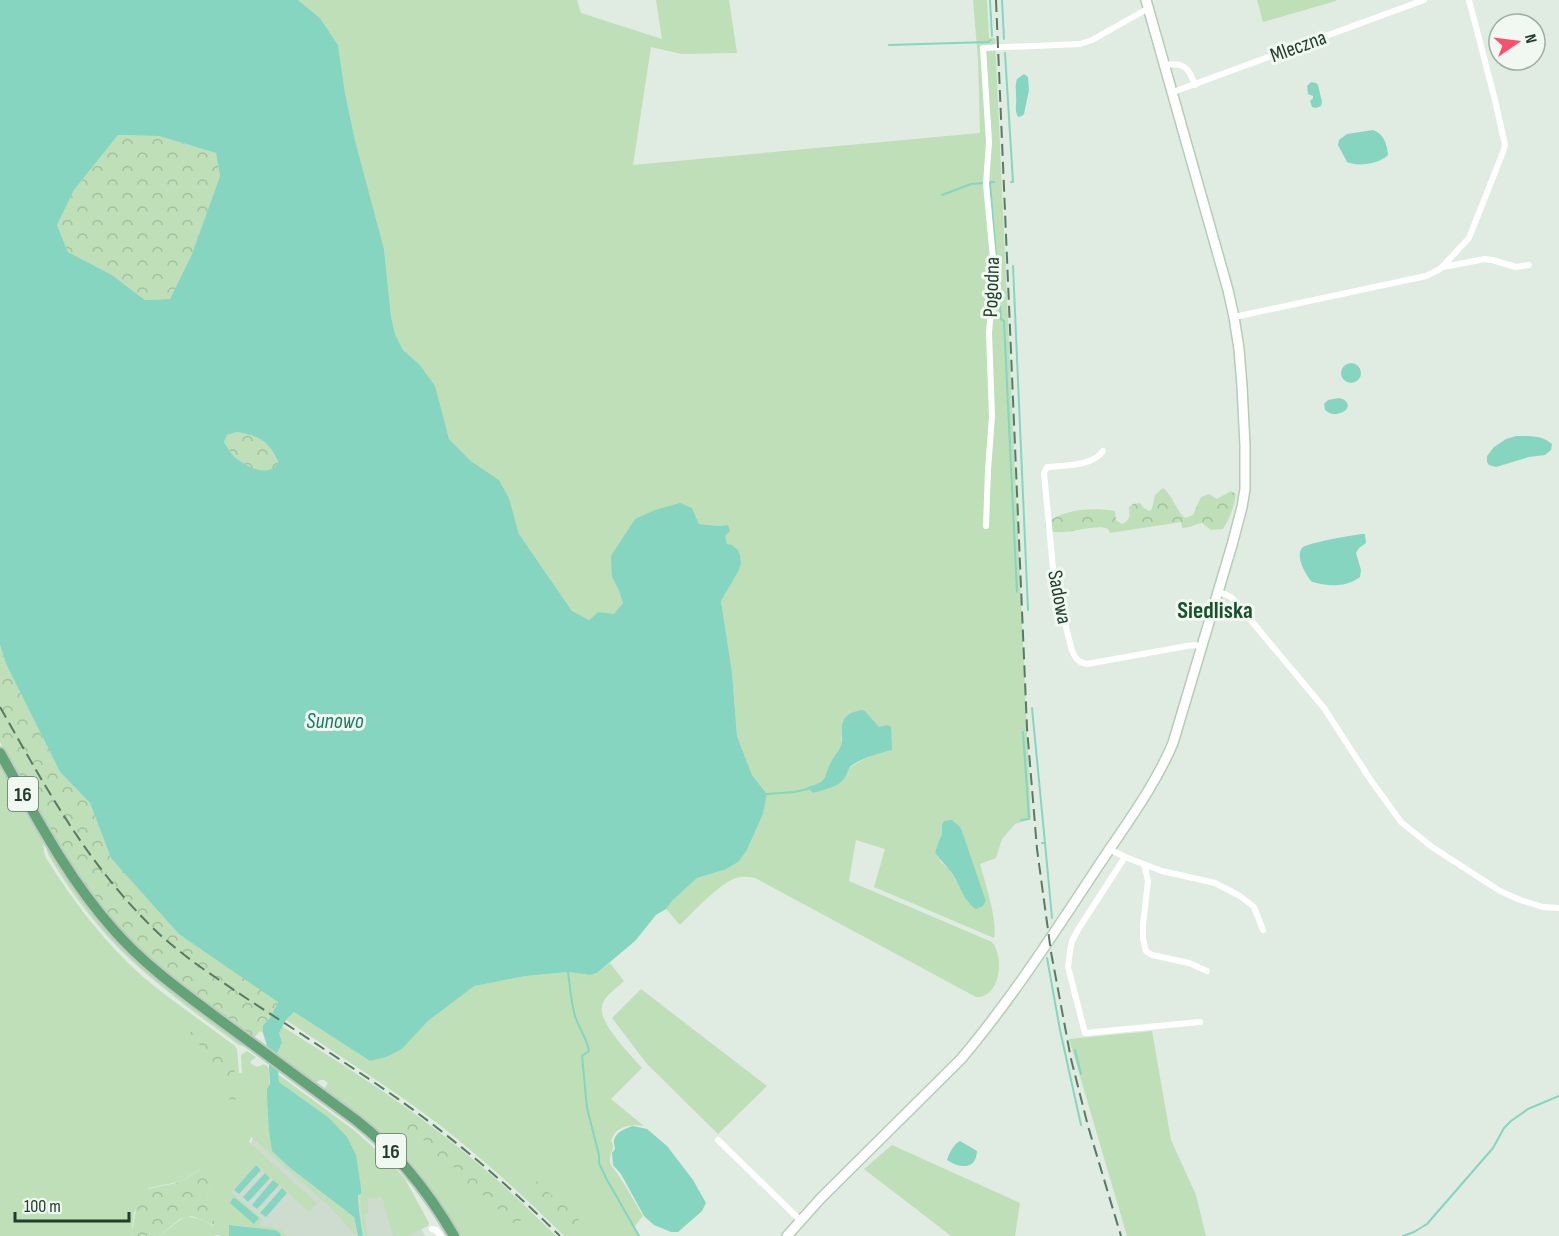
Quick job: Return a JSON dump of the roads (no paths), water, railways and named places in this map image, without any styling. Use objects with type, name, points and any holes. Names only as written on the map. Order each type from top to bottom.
[{"type":"main road","points":[[787,1236],[800,1220],[961,1059],[979,1038],[1153,783],[1169,752],[1181,718],[1242,507],[1245,489],[1244,419],[1239,349],[1234,317],[1148,4]]},
{"type":"main road","name":"16","points":[[0,753],[68,870],[114,930],[158,972],[362,1125],[393,1153],[430,1196],[454,1236]]},
{"type":"street","name":"Mleczna","points":[[1173,92],[1424,0]]},
{"type":"street","points":[[1234,317],[1426,276],[1442,267],[1469,238],[1504,146],[1495,100],[1469,0]]},
{"type":"street","name":"Pogodna","points":[[986,526],[992,416],[989,333],[994,269],[986,184],[989,142],[983,48],[1080,44],[1092,40],[1148,4]]},
{"type":"street","points":[[1164,65],[1182,65],[1192,75],[1195,85]]},
{"type":"street","points":[[1442,267],[1485,260],[1516,267],[1529,265]]},
{"type":"street","name":"Sadowa","points":[[1103,451],[1099,457],[1088,462],[1047,467],[1044,473],[1054,579],[1075,658],[1087,664],[1187,646],[1196,645],[1201,648]]},
{"type":"street","points":[[1217,591],[1231,597],[1324,708],[1401,822],[1432,847],[1500,891],[1543,907],[1559,908]]},
{"type":"street","points":[[1109,849],[1162,871],[1215,883],[1240,896],[1254,907],[1263,930]]},
{"type":"street","points":[[1125,857],[1072,941],[1068,967],[1085,1033],[1200,1022]]},
{"type":"street","points":[[1144,864],[1148,881],[1143,925],[1146,951],[1152,955],[1189,963],[1207,970]]},
{"type":"street","points":[[718,1140],[800,1220]]},
{"type":"street","points":[[432,1229],[441,1236]]},
{"type":"water","name":"Sunowo","points":[[0,0],[298,0],[320,18],[338,45],[355,140],[384,249],[395,334],[403,350],[419,364],[435,386],[449,439],[471,461],[499,480],[509,498],[519,534],[572,611],[589,620],[598,612],[614,614],[623,603],[612,577],[611,556],[635,519],[680,503],[692,508],[699,524],[728,525],[730,531],[725,536],[727,544],[738,550],[741,563],[721,601],[732,672],[737,736],[752,775],[767,794],[763,814],[747,850],[738,862],[724,870],[697,878],[666,909],[656,915],[635,941],[597,973],[590,975],[568,972],[526,976],[474,986],[428,1021],[402,1049],[386,1057],[370,1061],[294,1012],[286,1020],[279,1033],[282,1042],[277,1054],[279,1082],[328,1117],[347,1137],[356,1155],[361,1188],[358,1200],[363,1236],[358,1236],[354,1217],[289,1167],[272,1151],[267,1096],[270,1084],[268,1049],[263,1025],[270,1018],[278,1002],[179,934],[111,858],[90,803],[60,772],[6,664],[0,645]],"holes":[[[118,135],[159,136],[216,153],[220,176],[192,254],[170,299],[145,300],[112,275],[68,252],[57,225],[74,190]],[[237,432],[251,435],[267,444],[278,462],[274,467],[264,471],[258,470],[234,456],[224,442],[227,435]]]},
{"type":"water","points":[[1024,74],[1028,77],[1029,90],[1024,114],[1018,117],[1016,84],[1017,79]]},
{"type":"water","points":[[1311,82],[1318,85],[1322,102],[1321,106],[1316,108],[1312,107],[1310,101],[1313,96],[1308,94],[1307,86]]},
{"type":"water","points":[[1373,130],[1384,140],[1388,155],[1368,164],[1347,162],[1338,145],[1339,140],[1347,134]]},
{"type":"water","points":[[1351,363],[1358,366],[1361,373],[1358,380],[1351,383],[1344,380],[1341,373],[1344,366]]},
{"type":"water","points":[[1339,398],[1347,403],[1346,410],[1336,414],[1325,410],[1324,404],[1328,400]]},
{"type":"water","points":[[1516,436],[1544,439],[1552,444],[1551,450],[1545,455],[1529,457],[1496,467],[1489,465],[1487,456],[1494,447]]},
{"type":"water","points":[[1365,534],[1366,543],[1356,553],[1361,570],[1360,577],[1355,581],[1337,585],[1312,582],[1304,571],[1301,561],[1302,548],[1320,542]]},
{"type":"water","points":[[862,710],[879,727],[888,725],[891,727],[892,750],[856,763],[841,782],[813,793],[807,787],[824,779],[841,745],[843,721],[847,716]]},
{"type":"water","points":[[952,820],[961,828],[986,901],[983,906],[976,909],[968,902],[951,872],[935,853],[944,821]]},
{"type":"water","points":[[633,1126],[647,1129],[667,1146],[693,1180],[706,1203],[702,1211],[678,1232],[671,1232],[654,1225],[644,1216],[621,1174],[613,1165],[612,1153],[615,1149],[615,1137]]},
{"type":"water","points":[[960,1141],[977,1151],[974,1162],[970,1165],[957,1165],[947,1160],[952,1149]]},
{"type":"water","points":[[256,1165],[261,1170],[239,1194],[234,1190]]},
{"type":"water","points":[[265,1173],[270,1178],[248,1202],[243,1197]]},
{"type":"water","points":[[273,1180],[279,1185],[257,1209],[252,1205]]},
{"type":"water","points":[[282,1188],[287,1193],[266,1217],[260,1213]]},
{"type":"water","points":[[233,1198],[259,1218],[254,1224],[230,1203]]},
{"type":"water","points":[[229,1225],[274,1230],[281,1236],[229,1236]]},
{"type":"waterway","points":[[990,0],[992,36]]},
{"type":"waterway","points":[[1002,0],[1004,39]]},
{"type":"waterway","points":[[889,45],[988,42],[991,40]]},
{"type":"waterway","points":[[1005,53],[1013,182],[1011,182]]},
{"type":"waterway","points":[[942,195],[971,184],[994,182]]},
{"type":"waterway","points":[[990,183],[1001,319],[1004,321],[1017,592]]},
{"type":"waterway","points":[[1013,266],[1028,610]]},
{"type":"waterway","points":[[1032,708],[1045,843]]},
{"type":"waterway","points":[[1021,820],[1029,819],[1023,732]]},
{"type":"waterway","points":[[767,794],[808,789]]},
{"type":"waterway","points":[[1042,843],[1045,843],[1052,918]]},
{"type":"waterway","points":[[1047,958],[1081,1125]]},
{"type":"waterway","points":[[568,972],[575,1016],[589,1048],[589,1051],[582,1056],[587,1108],[599,1163],[639,1236]]},
{"type":"waterway","points":[[1075,1050],[1081,1074]]},
{"type":"waterway","points":[[1403,1236],[1427,1224],[1493,1148],[1504,1128],[1511,1121],[1528,1109],[1559,1096]]},
{"type":"railway","points":[[996,0],[1027,728],[1037,849],[1051,952],[1071,1059],[1088,1126],[1121,1236]]},
{"type":"railway","points":[[0,707],[51,796],[88,852],[131,905],[155,930],[176,949],[211,974],[375,1083],[448,1136],[494,1174],[560,1236]]},
{"type":"district","name":"Siedliska","points":[[1215,610]]}]
